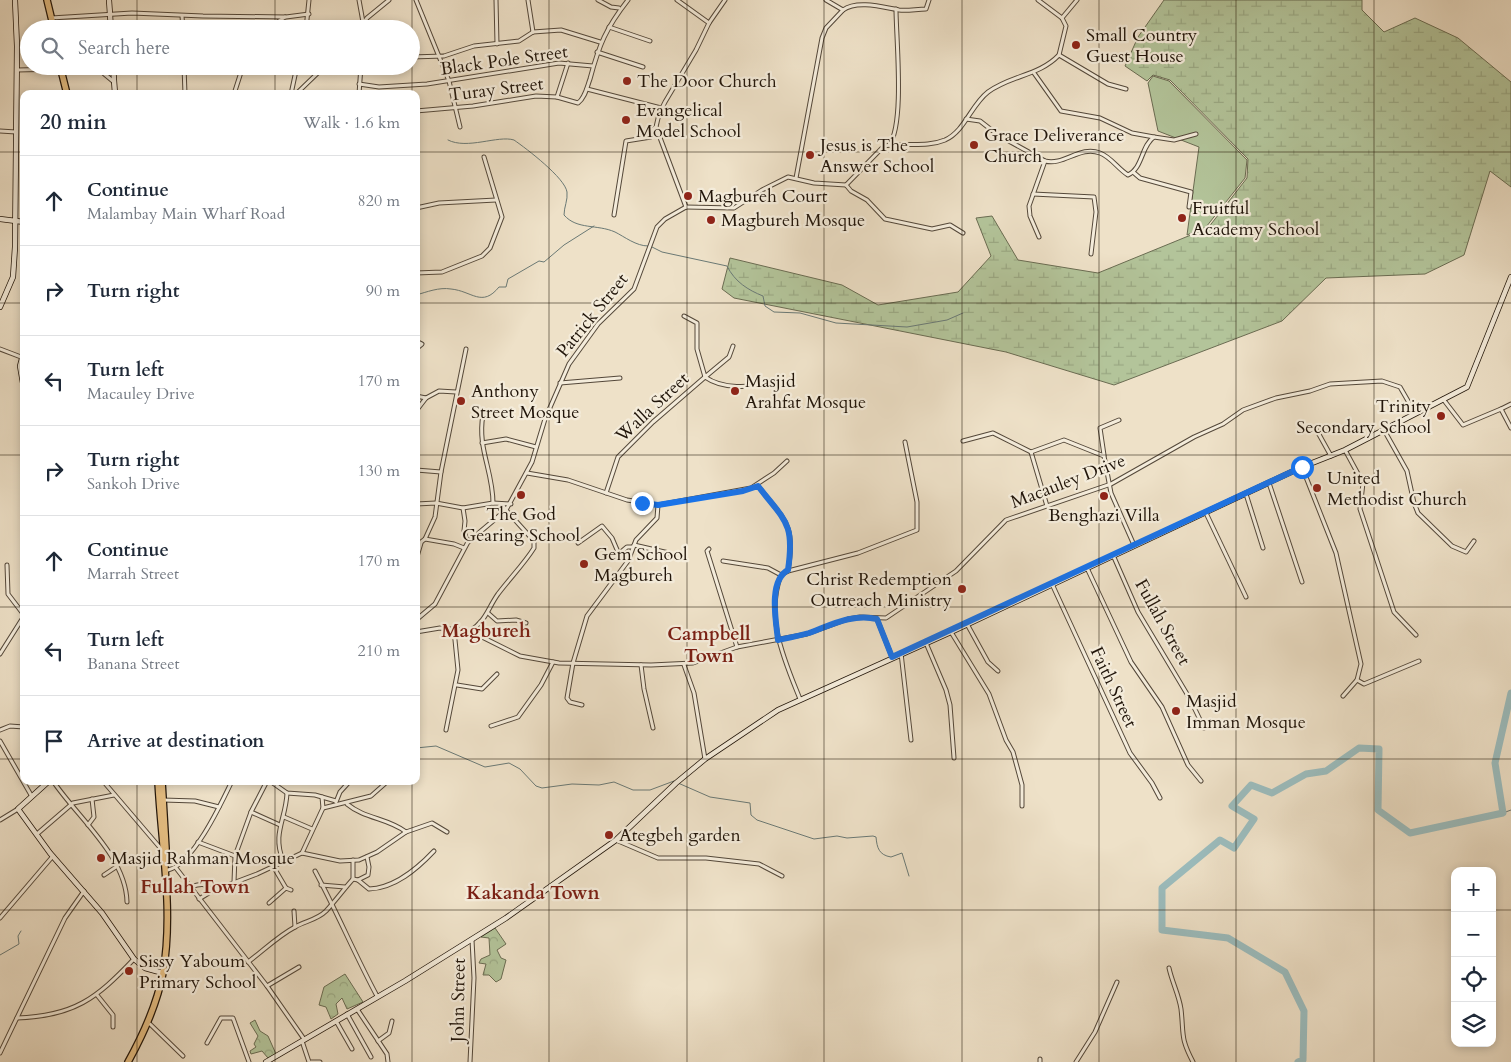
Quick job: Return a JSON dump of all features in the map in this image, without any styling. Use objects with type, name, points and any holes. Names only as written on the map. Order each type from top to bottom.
[{"type":"highway","points":[[45,0],[51,18]]},
{"type":"highway","points":[[45,0],[50,20]]},
{"type":"highway","points":[[64,75],[68,90]]},
{"type":"highway","points":[[130,1062],[144,1030],[163,973],[166,930],[158,785]]},
{"type":"highway","points":[[130,1062],[150,1024],[166,974],[169,938],[168,870],[162,785]]},
{"type":"street","points":[[0,307],[12,277],[16,221],[15,0]]},
{"type":"street","points":[[109,0],[110,20]]},
{"type":"street","points":[[308,20],[309,0]]},
{"type":"street","points":[[359,0],[363,20]]},
{"type":"street","points":[[365,20],[389,0]]},
{"type":"street","points":[[416,0],[449,81],[460,127]]},
{"type":"street","points":[[496,0],[497,44]]},
{"type":"street","points":[[528,0],[533,32]]},
{"type":"street","points":[[598,0],[611,7],[620,8]]},
{"type":"street","points":[[628,0],[620,8],[600,42],[587,89],[661,108]]},
{"type":"street","points":[[677,0],[709,23]]},
{"type":"street","points":[[614,215],[626,141],[650,137],[652,130],[656,127],[661,108],[696,50],[709,23],[725,0]]},
{"type":"street","points":[[826,0],[843,10]]},
{"type":"street","points":[[796,178],[822,38],[826,28],[850,3],[870,3],[896,9],[926,9],[929,0]]},
{"type":"street","points":[[846,185],[867,165],[879,149],[889,145],[941,141],[956,133],[976,102],[988,92],[1002,82],[1034,73],[1059,55],[1066,35],[1066,26],[1062,18],[1038,0]]},
{"type":"street","points":[[1062,18],[1077,0]]},
{"type":"street","points":[[889,145],[896,130],[898,90],[896,9]]},
{"type":"street","points":[[51,18],[110,13],[286,17],[309,14]]},
{"type":"street","points":[[182,16],[182,20]]},
{"type":"street","points":[[281,20],[286,17]]},
{"type":"street","points":[[609,27],[650,42]]},
{"type":"street","points":[[420,56],[444,56],[474,46],[518,41],[533,32],[561,30],[600,42]]},
{"type":"street","points":[[597,52],[643,67]]},
{"type":"street","points":[[1059,55],[1108,84],[1126,89]]},
{"type":"street","points":[[557,97],[568,63]]},
{"type":"street","name":"Black Pole Street","points":[[359,84],[379,87],[449,81],[568,63],[593,66]]},
{"type":"street","points":[[16,70],[20,70]]},
{"type":"street","points":[[1034,73],[1061,111],[1100,118],[1132,133],[1154,137],[1174,140],[1196,134]]},
{"type":"street","points":[[106,75],[114,82]]},
{"type":"street","points":[[114,75],[115,90]]},
{"type":"street","points":[[184,75],[185,90]]},
{"type":"street","points":[[235,90],[241,75]]},
{"type":"street","points":[[292,90],[295,75]]},
{"type":"street","points":[[300,90],[316,75]]},
{"type":"street","points":[[359,90],[360,75]]},
{"type":"street","name":"Turay Street","points":[[420,111],[536,96],[557,97],[578,103],[587,89]]},
{"type":"street","points":[[966,119],[980,121],[998,135],[1045,161],[1052,162],[1089,150],[1106,156],[1126,174],[1133,172],[1146,145],[1154,137]]},
{"type":"street","points":[[656,127],[686,206],[734,208],[780,180],[796,178],[814,183],[846,185],[867,200],[885,219],[932,229],[950,224],[963,233]]},
{"type":"street","points":[[0,131],[17,132]]},
{"type":"street","points":[[420,273],[442,272],[470,262],[487,253],[502,217],[484,157]]},
{"type":"street","points":[[1039,237],[1030,216],[1029,206],[1045,161]]},
{"type":"street","points":[[1133,172],[1144,179],[1191,192],[1189,207]]},
{"type":"street","points":[[1033,194],[1094,197],[1096,212],[1091,254]]},
{"type":"street","points":[[420,207],[439,203],[483,199],[496,200]]},
{"type":"street","name":"Patrick Street","points":[[420,617],[435,604],[468,542],[511,504],[527,473],[560,383],[569,364],[586,340],[634,289],[659,224],[686,206]]},
{"type":"street","points":[[0,218],[20,222]]},
{"type":"street","points":[[266,1062],[506,918],[616,840],[677,781],[750,727],[800,699],[951,632],[1134,544],[1302,467],[1345,450],[1468,386],[1511,277]]},
{"type":"street","points":[[684,316],[696,322],[698,349],[705,377],[729,357],[733,346]]},
{"type":"street","points":[[0,349],[20,356]]},
{"type":"street","points":[[420,546],[435,517],[441,472],[466,349]]},
{"type":"street","name":"Walla Street","points":[[606,493],[618,457],[653,422],[705,377],[717,383],[732,386],[758,385],[769,381]]},
{"type":"street","points":[[560,383],[620,378]]},
{"type":"street","name":"Macauley Drive","points":[[420,631],[440,628],[470,631],[520,656],[553,662],[684,665],[737,647],[807,634],[848,619],[860,617],[877,619],[893,615],[956,571],[1006,520],[1111,484],[1251,407],[1276,398],[1315,390],[1330,384],[1388,382],[1400,387],[1415,413]]},
{"type":"street","points":[[420,406],[426,398],[439,391],[456,392]]},
{"type":"street","points":[[420,397],[426,398]]},
{"type":"street","points":[[1443,399],[1463,426],[1511,404]]},
{"type":"street","points":[[1501,409],[1511,428]]},
{"type":"street","points":[[483,415],[480,432],[491,482],[493,503]]},
{"type":"street","points":[[1119,420],[1100,428],[1111,484],[1111,494],[1134,544]]},
{"type":"street","points":[[1316,429],[1331,456]]},
{"type":"street","points":[[1384,429],[1407,470],[1414,503],[1422,517],[1456,550],[1466,552],[1474,541]]},
{"type":"street","points":[[963,442],[997,434],[1030,452],[1047,506]]},
{"type":"street","points":[[482,443],[506,439],[536,447]]},
{"type":"street","points":[[1030,452],[1064,440],[1104,456]]},
{"type":"street","points":[[800,699],[778,640],[775,603],[781,575],[788,570],[858,553],[894,541],[917,530],[919,525],[918,502],[905,442]]},
{"type":"street","points":[[1345,450],[1363,483],[1360,509],[1394,612],[1416,635]]},
{"type":"street","points":[[527,473],[568,480],[606,493],[642,503],[658,505],[743,491],[758,486],[787,461]]},
{"type":"street","points":[[1302,467],[1336,553],[1361,664],[1356,680],[1343,696]]},
{"type":"street","points":[[420,470],[441,472]]},
{"type":"street","points":[[1269,483],[1302,582]]},
{"type":"street","points":[[758,486],[789,529],[792,542],[788,570]]},
{"type":"street","points":[[1246,494],[1263,548]]},
{"type":"street","points":[[420,504],[436,503],[463,508],[493,503],[511,504]]},
{"type":"street","points":[[470,631],[481,624],[498,594],[523,565],[534,548],[534,541],[502,504]]},
{"type":"street","points":[[582,705],[570,702],[567,698],[573,663],[587,616],[628,561],[634,546],[657,518],[658,505]]},
{"type":"street","points":[[463,508],[466,521],[464,531],[468,542]]},
{"type":"street","points":[[1206,512],[1246,597]]},
{"type":"street","points":[[578,543],[602,526],[612,538],[618,552],[621,552],[626,547],[634,546],[669,553]]},
{"type":"street","points":[[425,539],[454,544],[464,548]]},
{"type":"street","points":[[709,549],[707,551],[737,647]]},
{"type":"street","name":"Fullah Street","points":[[1113,555],[1138,612],[1190,699],[1204,728]]},
{"type":"street","points":[[723,561],[768,568],[781,575]]},
{"type":"street","points":[[7,565],[8,594],[20,610]]},
{"type":"street","points":[[1087,568],[1131,662],[1162,707],[1188,765],[1201,781]]},
{"type":"street","name":"Faith Street","points":[[1052,584],[1130,753],[1160,798]]},
{"type":"street","points":[[488,613],[498,621],[516,620],[526,623]]},
{"type":"street","points":[[877,619],[892,657]]},
{"type":"street","points":[[0,654],[20,622]]},
{"type":"street","points":[[967,624],[988,662],[998,671]]},
{"type":"street","points":[[446,730],[456,685],[458,666],[454,630]]},
{"type":"street","points":[[951,632],[989,694],[1006,740],[1013,752],[1022,785],[1022,806]]},
{"type":"street","points":[[926,643],[946,690],[950,705],[954,758]]},
{"type":"street","points":[[900,653],[911,740]]},
{"type":"street","points":[[1356,680],[1361,684],[1376,681],[1419,661]]},
{"type":"street","points":[[491,726],[518,717],[541,685],[553,662]]},
{"type":"street","points":[[641,665],[644,689],[653,728]]},
{"type":"street","points":[[684,665],[694,693],[705,759]]},
{"type":"street","points":[[456,685],[482,689],[497,674]]},
{"type":"street","points":[[0,730],[10,726],[20,727]]},
{"type":"street","points":[[0,741],[20,775]]},
{"type":"street","points":[[26,785],[32,795]]},
{"type":"street","points":[[0,820],[18,809],[44,785]]},
{"type":"street","points":[[56,785],[69,805],[88,825],[116,866],[124,882],[128,902]]},
{"type":"street","points":[[106,785],[162,850]]},
{"type":"street","points":[[168,870],[176,868],[189,857],[230,785]]},
{"type":"street","points":[[234,882],[235,856],[251,812],[267,785]]},
{"type":"street","points":[[275,785],[287,793],[322,797],[336,803],[347,804],[371,796],[383,785]]},
{"type":"street","points":[[323,808],[336,803],[347,785]]},
{"type":"street","points":[[283,860],[278,849],[280,825],[284,817],[287,793]]},
{"type":"street","points":[[36,834],[69,805],[114,795]]},
{"type":"street","points":[[302,853],[312,828],[323,808],[322,797]]},
{"type":"street","points":[[88,825],[94,817],[92,799]]},
{"type":"street","points":[[163,800],[194,801],[219,807]]},
{"type":"street","points":[[347,804],[360,814],[395,824],[406,832]]},
{"type":"street","points":[[18,809],[53,856],[84,890],[134,959],[145,968],[163,973]]},
{"type":"street","points":[[251,812],[280,825]]},
{"type":"street","points":[[284,817],[312,828]]},
{"type":"street","points":[[199,899],[212,891],[302,853],[340,861],[353,860],[367,857],[406,832],[431,823],[447,832]]},
{"type":"street","points":[[616,840],[658,858],[706,858],[759,864],[782,876]]},
{"type":"street","points":[[198,842],[235,856]]},
{"type":"street","points":[[353,879],[358,880],[369,889],[387,886],[419,867],[434,851]]},
{"type":"street","points":[[0,918],[53,856]]},
{"type":"street","points":[[358,880],[368,875],[367,857]]},
{"type":"street","points":[[248,962],[295,927],[318,916],[332,904],[353,879],[353,860]]},
{"type":"street","points":[[104,875],[116,866]]},
{"type":"street","points":[[273,866],[286,888],[292,890]]},
{"type":"street","points":[[176,868],[267,986],[303,1040],[310,1062],[320,1062]]},
{"type":"street","points":[[314,871],[377,996]]},
{"type":"street","points":[[190,887],[203,884],[212,891]]},
{"type":"street","points":[[321,885],[345,887]]},
{"type":"street","points":[[269,903],[286,888]]},
{"type":"street","points":[[0,1052],[65,918],[84,890]]},
{"type":"street","points":[[294,911],[295,927]]},
{"type":"street","name":"John Street","points":[[470,1062],[474,978],[472,939]]},
{"type":"street","points":[[17,1018],[64,1011],[77,1007],[98,995],[134,959]]},
{"type":"street","points":[[267,986],[299,967]]},
{"type":"street","points":[[1169,968],[1181,1010],[1181,1031],[1184,1047],[1193,1062]]},
{"type":"street","points":[[1076,1062],[1096,1032],[1117,982]]},
{"type":"street","points":[[98,995],[113,1015],[113,1027]]},
{"type":"street","points":[[356,1008],[387,1054],[388,1062]]},
{"type":"street","points":[[347,1014],[371,1057]]},
{"type":"street","points":[[207,1044],[221,1018],[233,1018],[249,1062]]},
{"type":"street","points":[[336,1021],[352,1049]]},
{"type":"street","points":[[378,1041],[388,1034],[392,1021]]},
{"type":"street","points":[[150,1024],[182,1056]]},
{"type":"green space","points":[[1164,0],[1362,0],[1362,10],[1384,32],[1415,18],[1458,38],[1511,82],[1511,187],[1490,171],[1464,255],[1425,274],[1326,278],[1282,321],[1114,385],[1006,352],[734,298],[722,289],[730,258],[842,285],[878,305],[958,292],[991,256],[976,218],[992,216],[1018,260],[1098,273],[1208,228],[1247,178],[1248,159],[1170,80],[1153,75],[1147,81],[1125,66],[1138,37]]},
{"type":"green space","points":[[1153,76],[1169,81],[1247,160],[1245,178],[1206,227],[1187,235],[1199,147],[1158,131],[1148,83]]},
{"type":"green space","points":[[495,928],[506,944],[497,950],[501,958],[506,960],[501,979],[496,982],[489,975],[483,975],[486,964],[479,963],[481,959],[490,955],[489,938],[481,937]]},
{"type":"green space","points":[[345,974],[363,1002],[347,1009],[342,998],[336,1004],[338,1014],[331,1019],[326,1007],[319,1005],[324,987]]},
{"type":"green space","points":[[255,1020],[260,1031],[268,1036],[276,1054],[268,1058],[262,1051],[251,1054],[250,1051],[256,1047],[254,1044],[258,1036],[250,1023]]},
{"type":"waterway","points":[[448,140],[464,144],[500,139],[514,140],[545,164],[565,186],[567,195],[564,215],[569,220],[581,225],[615,232],[635,243],[648,246]]},
{"type":"waterway","points":[[420,294],[447,289],[458,290],[477,297],[487,296],[499,287],[506,287],[508,279],[539,261],[544,262],[564,245],[594,226]]},
{"type":"waterway","points":[[652,247],[662,252],[727,266],[742,285],[763,296],[765,306],[774,312],[800,313],[836,323],[907,327],[947,320],[963,313]]},
{"type":"waterway","points":[[1298,1062],[1303,1060],[1304,1011],[1285,972],[1228,938],[1162,930],[1162,888],[1220,840],[1234,848],[1254,819],[1232,806],[1251,785],[1272,793],[1306,774],[1326,771],[1359,748],[1379,749],[1378,810],[1410,833],[1503,813],[1495,763],[1511,693]]},
{"type":"waterway","points":[[420,748],[436,746],[485,767],[509,763],[520,769],[536,786],[542,788],[572,784],[599,785],[614,782],[633,790],[650,790],[674,781]]},
{"type":"waterway","points":[[678,783],[710,797],[750,803],[751,815],[757,820],[814,839],[837,836],[847,838],[876,837],[878,848],[884,855],[891,857],[902,853],[909,876]]},
{"type":"waterway","points":[[1503,813],[1511,810]]},
{"type":"waterway","points":[[0,955],[19,944],[18,936],[21,931]]},
{"type":"place","name":"Small Country Guest House","points":[[1076,45]]},
{"type":"place","name":"The Door Church","points":[[627,81]]},
{"type":"place","name":"Evangelical Model School","points":[[626,120]]},
{"type":"place","name":"Grace Deliverance Church","points":[[974,145]]},
{"type":"place","name":"Jesus is The Answer School","points":[[810,155]]},
{"type":"place","name":"Magbureh Court","points":[[688,196]]},
{"type":"place","name":"Fruitful Academy School","points":[[1182,218]]},
{"type":"place","name":"Magbureh Mosque","points":[[711,220]]},
{"type":"place","name":"Masjid Arahfat Mosque","points":[[735,391]]},
{"type":"place","name":"Anthony Street Mosque","points":[[461,401]]},
{"type":"place","name":"Trinity Secondary School","points":[[1441,416]]},
{"type":"place","name":"United Methodist Church","points":[[1317,488]]},
{"type":"place","name":"The God Gearing School","points":[[521,495]]},
{"type":"place","name":"Benghazi Villa","points":[[1104,496]]},
{"type":"place","name":"Gem School Magbureh","points":[[584,564]]},
{"type":"place","name":"Christ Redemption Outreach Ministry","points":[[962,589]]},
{"type":"place","name":"Masjid Imman Mosque","points":[[1176,711]]},
{"type":"place","name":"Ategbeh garden","points":[[609,835]]},
{"type":"place","name":"Masjid Rahman Mosque","points":[[101,858]]},
{"type":"place","name":"Sissy Yaboum Primary School","points":[[129,971]]},
{"type":"district","name":"Magbureh","points":[[486,630]]},
{"type":"district","name":"Campbell Town","points":[[709,644]]},
{"type":"district","name":"Fullah Town","points":[[195,886]]},
{"type":"district","name":"Kakanda Town","points":[[533,892]]},
{"type":"route","points":[[642,503],[658,505],[729,494],[758,486],[786,521],[792,542],[788,570],[781,575],[777,587],[775,603],[778,640],[807,634],[824,626],[848,619],[870,617],[877,619],[892,657],[951,632],[1134,544],[1217,508],[1302,467]]}]
